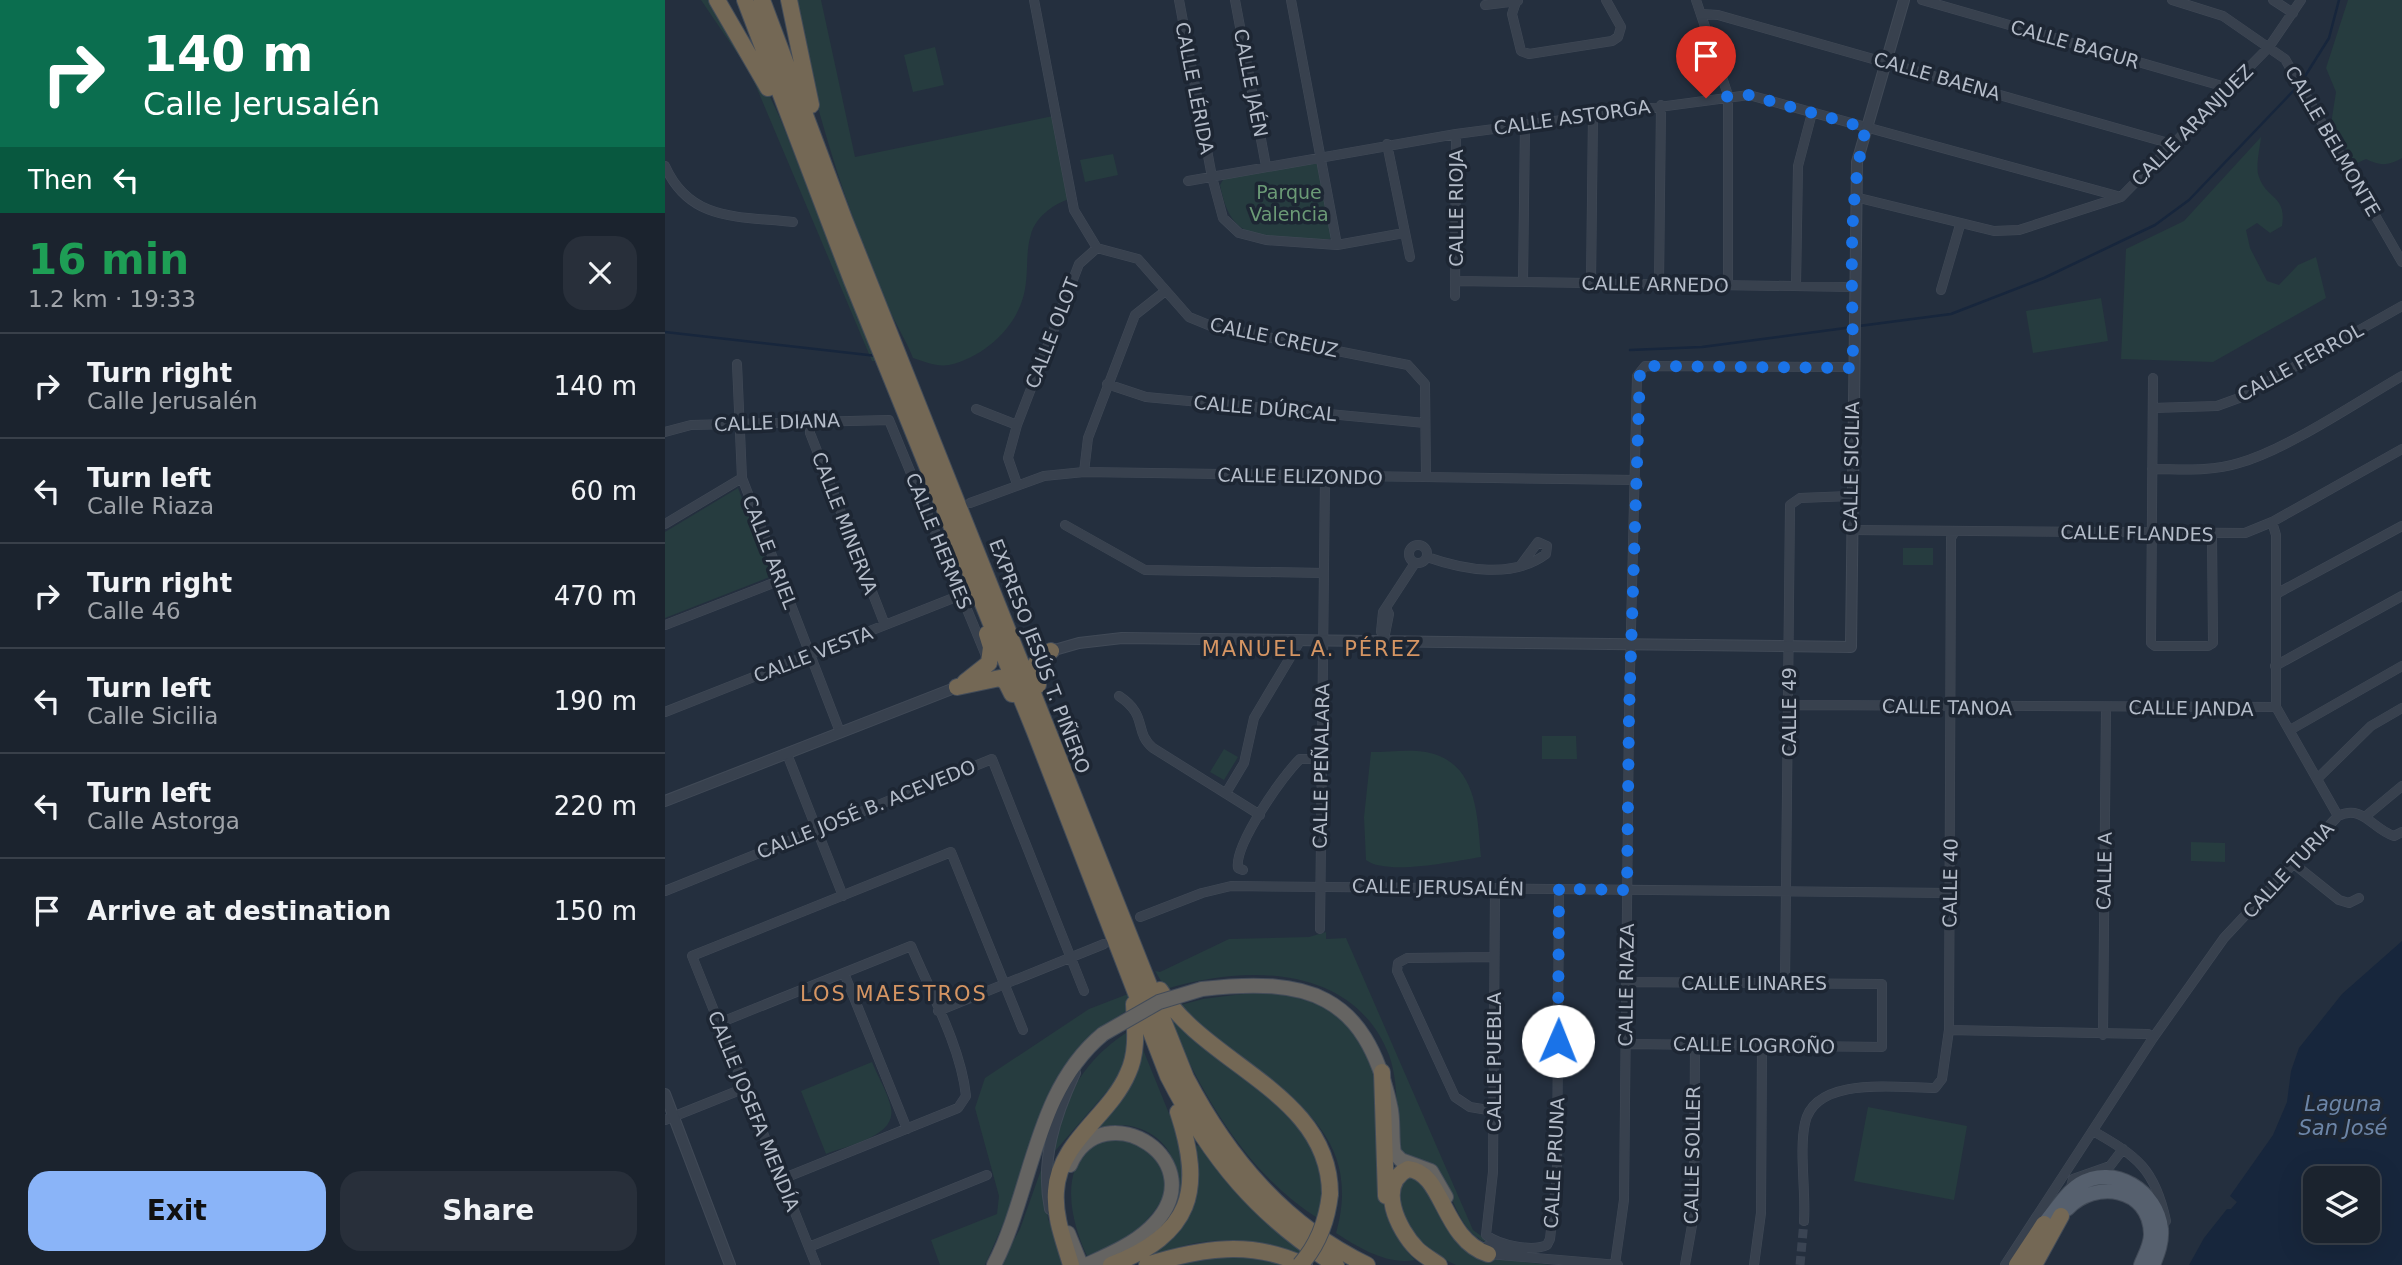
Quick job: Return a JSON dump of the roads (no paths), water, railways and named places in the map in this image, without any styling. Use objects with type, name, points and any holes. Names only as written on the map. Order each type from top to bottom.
[{"type":"highway","points":[[717,0],[754,61],[805,160]]},
{"type":"highway","name":"EXPRESO JESÚS T. PIÑERO","points":[[745,0],[890,379],[991,605]]},
{"type":"highway","name":"EXPRESO JESÚS T. PIÑERO","points":[[762,0],[907,376],[991,605],[1186,1078],[1235,1158],[1291,1217],[1329,1244],[1367,1265]]},
{"type":"highway","points":[[789,0],[822,155]]},
{"type":"highway","points":[[957,687],[989,663],[991,647],[986,633],[991,605],[1012,622],[1024,648],[1035,652],[1051,651]]},
{"type":"highway","points":[[1040,729],[1034,667],[1038,659],[1051,651]]},
{"type":"highway","points":[[957,687],[1003,679],[1040,729]]},
{"type":"highway","name":"EXPRESO JESÚS T. PIÑERO","points":[[1040,729],[1133,987],[1168,1076],[1191,1122],[1240,1187],[1296,1240],[1336,1265]]},
{"type":"highway","points":[[1118,911],[1170,1007],[1188,1026],[1287,1102],[1307,1125],[1327,1169],[1330,1194],[1328,1214],[1316,1245],[1302,1265],[1285,1256],[1239,1248],[1191,1252],[1147,1265]]},
{"type":"highway","points":[[994,1265],[1009,1234],[1049,1108],[1073,1066],[1087,1048],[1103,1034],[1159,1002],[1202,989],[1256,985],[1291,987],[1310,993],[1329,1002],[1352,1019],[1371,1044],[1382,1072],[1392,1109],[1394,1153],[1401,1160],[1431,1171],[1460,1228],[1475,1241],[1487,1245]]},
{"type":"highway","points":[[1071,1265],[1057,1215],[1058,1175],[1066,1154],[1115,1096],[1128,1074],[1135,1039],[1133,987]]},
{"type":"highway","points":[[1382,1072],[1385,1190],[1401,1235],[1429,1265]]},
{"type":"highway","points":[[1108,1261],[1150,1229],[1167,1206],[1171,1191],[1168,1166],[1161,1154],[1144,1139],[1119,1133],[1093,1140],[1080,1150],[1068,1170],[1063,1215],[1083,1265],[1108,1261],[1154,1245],[1180,1215],[1191,1189],[1189,1144],[1168,1076]]},
{"type":"highway","points":[[1439,1265],[1417,1249],[1405,1234],[1396,1213],[1391,1185],[1395,1177],[1408,1170],[1427,1177],[1456,1231],[1465,1242],[1487,1245]]},
{"type":"highway","points":[[2033,1265],[2061,1216]]},
{"type":"highway","points":[[2017,1265],[2044,1224]]},
{"type":"main road","points":[[2044,1224],[2079,1184],[2099,1177],[2131,1183],[2142,1191],[2156,1211],[2161,1227],[2160,1249],[2153,1265]]},
{"type":"main road","points":[[2061,1216],[2078,1197],[2096,1191],[2118,1193],[2135,1200],[2147,1217],[2151,1232],[2150,1244],[2141,1265]]},
{"type":"street","points":[[1034,0],[1075,210],[1097,248]]},
{"type":"street","name":"CALLE LÉRIDA","points":[[1179,0],[1212,177],[1223,218],[1239,233],[1266,240],[1337,245],[1404,233]]},
{"type":"street","name":"CALLE JAÉN","points":[[1235,0],[1266,166]]},
{"type":"street","points":[[1291,0],[1337,245]]},
{"type":"street","points":[[1518,1],[1512,14],[1521,51],[1529,54],[1612,41],[1618,37],[1621,27],[1606,0]]},
{"type":"street","points":[[1696,0],[1728,95],[1728,285]]},
{"type":"street","name":"CALLE SICILIA","points":[[1790,647],[1856,649],[1850,496],[1857,162],[1904,0]]},
{"type":"street","name":"CALLE BAGUR","points":[[1922,0],[2229,88]]},
{"type":"street","name":"CALLE BELMONTE","points":[[2172,0],[2223,16],[2285,59],[2307,92],[2402,262]]},
{"type":"street","points":[[2273,0],[2293,13]]},
{"type":"street","name":"CALLE ARANJUEZ","points":[[1855,197],[1994,231],[2019,230],[2122,197],[2269,47],[2301,0]]},
{"type":"street","points":[[1485,5],[1518,1]]},
{"type":"street","name":"CALLE BAENA","points":[[1702,14],[1718,15],[1885,61],[2172,144]]},
{"type":"street","name":"CALLE ASTORGA","points":[[1188,181],[1387,144],[1728,95],[1749,95],[2122,197]]},
{"type":"street","points":[[1659,284],[1661,105]]},
{"type":"street","points":[[1796,286],[1798,166],[1812,113]]},
{"type":"street","points":[[1591,283],[1593,114]]},
{"type":"street","points":[[1523,282],[1525,124]]},
{"type":"street","name":"CALLE RIOJA","points":[[1455,296],[1456,134]]},
{"type":"street","points":[[1387,144],[1409,257]]},
{"type":"street","points":[[665,166],[672,182],[686,198],[706,210],[793,222]]},
{"type":"street","points":[[1941,290],[1961,225]]},
{"type":"street","name":"CALLE CREUZ","points":[[1097,248],[1138,259],[1151,270],[1164,292],[1189,317],[1211,326],[1408,365],[1425,384],[1426,477]]},
{"type":"street","name":"CALLE OLOT","points":[[1017,484],[1008,458],[1017,425],[1079,264],[1097,248]]},
{"type":"street","name":"CALLE ARNEDO","points":[[1455,281],[1854,287]]},
{"type":"street","points":[[1084,472],[1088,438],[1135,315],[1164,292]]},
{"type":"street","name":"CALLE FERROL","points":[[2153,408],[2217,406],[2239,398],[2402,306]]},
{"type":"street","name":"CALLE ARIEL","points":[[737,364],[742,478],[840,732]]},
{"type":"street","name":"CALLE RIAZA","points":[[1615,1264],[1623,1200],[1631,645],[1640,370],[1645,366],[1853,368]]},
{"type":"street","points":[[2152,469],[2205,470],[2238,464],[2265,454],[2402,376]]},
{"type":"street","points":[[2153,378],[2150,534],[2151,643],[2155,646],[2208,646],[2213,643],[2212,535]]},
{"type":"street","name":"CALLE DÚRCAL","points":[[1107,384],[1146,397],[1425,423]]},
{"type":"street","points":[[976,409],[1017,425]]},
{"type":"street","name":"CALLE MINERVA","points":[[810,420],[810,433],[885,625]]},
{"type":"street","name":"CALLE DIANA","points":[[665,432],[691,425],[889,420]]},
{"type":"street","name":"CALLE HERMES","points":[[889,420],[989,663]]},
{"type":"street","name":"CALLE FLANDES","points":[[1850,530],[2212,535],[2245,533],[2272,522],[2402,449]]},
{"type":"street","name":"CALLE ELIZONDO","points":[[970,503],[1044,475],[1084,472],[1636,480]]},
{"type":"street","name":"CALLE PEÑALARA","points":[[1320,929],[1325,477]]},
{"type":"street","points":[[665,524],[742,478]]},
{"type":"street","name":"CALLE 49","points":[[1785,983],[1790,505],[1800,498],[1850,496]]},
{"type":"street","name":"CALLE TURIA","points":[[2005,1265],[2153,1038],[2224,938],[2338,816],[2276,707],[2276,535],[2272,522]]},
{"type":"street","points":[[1065,525],[1145,570],[1324,573]]},
{"type":"street","points":[[2276,594],[2402,526]]},
{"type":"street","name":"CALLE 40","points":[[1804,1221],[1805,1122],[1816,1101],[1840,1088],[1935,1087],[1942,1079],[1949,1030],[1951,538],[1955,531]]},
{"type":"street","points":[[1415,564],[1409,557],[1414,546],[1423,546],[1427,557]]},
{"type":"street","points":[[1384,638],[1381,622],[1386,608],[1415,564],[1424,562],[1427,557]]},
{"type":"street","points":[[1427,557],[1457,567],[1483,570],[1521,565]]},
{"type":"street","points":[[665,625],[781,580]]},
{"type":"street","name":"CALLE VESTA","points":[[665,712],[961,595]]},
{"type":"street","points":[[2275,666],[2402,596]]},
{"type":"street","points":[[1051,651],[1079,643],[1122,638],[1323,642],[1384,638],[1790,647]]},
{"type":"street","points":[[1226,793],[1244,763],[1254,718],[1300,641]]},
{"type":"street","points":[[2290,730],[2402,666]]},
{"type":"street","points":[[665,801],[957,687]]},
{"type":"street","points":[[1119,696],[1134,706],[1147,743],[1260,815]]},
{"type":"street","name":"CALLE TANOA","points":[[1789,705],[2106,708]]},
{"type":"street","name":"CALLE JANDA","points":[[2106,708],[2276,707]]},
{"type":"street","name":"CALLE A","points":[[2103,1035],[2106,708]]},
{"type":"street","points":[[2317,779],[2371,726],[2402,708]]},
{"type":"street","points":[[787,754],[843,896],[951,852],[1023,1030]]},
{"type":"street","name":"CALLE JOSÉ B. ACEVEDO","points":[[665,891],[992,759],[1084,991]]},
{"type":"street","points":[[1243,870],[1238,868],[1237,859],[1260,815],[1291,767],[1300,759],[1320,759]]},
{"type":"street","points":[[2366,816],[2402,786]]},
{"type":"street","points":[[2338,816],[2347,812],[2366,816],[2384,833],[2394,836],[2402,832]]},
{"type":"street","points":[[2294,864],[2339,900],[2349,904],[2359,898]]},
{"type":"street","name":"CALLE JERUSALÉN","points":[[1140,917],[1202,893],[1231,886],[1950,893]]},
{"type":"street","name":"CALLE PUEBLA","points":[[1487,1245],[1493,1172],[1495,888]]},
{"type":"street","name":"CALLE PRUNA","points":[[1487,1245],[1493,1240],[1539,1249],[1547,1245],[1550,1239],[1557,1174],[1559,889]]},
{"type":"street","name":"CALLE JOSEFA MENDÍA","points":[[816,1265],[692,956],[843,896]]},
{"type":"street","points":[[938,1011],[1104,944]]},
{"type":"street","points":[[719,1023],[911,946],[938,1011],[964,1078],[967,1096],[958,1108],[782,1180]]},
{"type":"street","points":[[1494,957],[1406,958],[1398,963],[1398,971],[1455,1097],[1470,1107],[1494,1111]]},
{"type":"street","points":[[843,973],[907,1129]]},
{"type":"street","name":"CALLE LINARES","points":[[1626,982],[1882,984],[1882,1047]]},
{"type":"street","points":[[1949,1030],[2148,1034],[2153,1038]]},
{"type":"street","name":"CALLE LOGROÑO","points":[[1626,1044],[1882,1047]]},
{"type":"street","name":"CALLE SOLLER","points":[[1685,1265],[1694,1214],[1695,1045]]},
{"type":"street","points":[[1754,1265],[1761,1213],[1762,1045]]},
{"type":"street","points":[[1071,1265],[1050,1207],[1048,1154],[1055,1120],[1087,1048]]},
{"type":"street","points":[[669,1119],[745,1088]]},
{"type":"street","points":[[665,1094],[669,1119],[730,1265]]},
{"type":"street","points":[[2093,1131],[2123,1149],[2150,1173],[2159,1193],[2167,1226],[2160,1249]]},
{"type":"street","points":[[2070,1193],[2073,1179],[2110,1166],[2123,1149]]},
{"type":"street","points":[[809,1247],[987,1175]]},
{"type":"street","points":[[1487,1245],[1541,1259],[1620,1265]]},
{"type":"water","name":"Laguna San José","points":[[2402,941],[2402,1265],[2189,1265],[2204,1238],[2227,1209],[2231,1209],[2237,1202],[2230,1196],[2273,1135],[2287,1102],[2291,1071],[2299,1048],[2342,994]]},
{"type":"waterway","points":[[2302,81],[2329,38],[2339,0]]},
{"type":"waterway","points":[[1859,326],[1951,314],[2044,278],[2155,225],[2189,200],[2298,86]]},
{"type":"waterway","points":[[1630,350],[1702,347],[1853,327]]},
{"type":"waterway","points":[[665,332],[877,356]]},
{"type":"tunnel","points":[[1800,1265],[1804,1221]]},
{"type":"district","name":"MANUEL A. PÉREZ","points":[[1312,649]]},
{"type":"district","name":"LOS MAESTROS","points":[[894,994]]},
{"type":"park label","name":"Parque Valencia","points":[[1289,203]]}]
